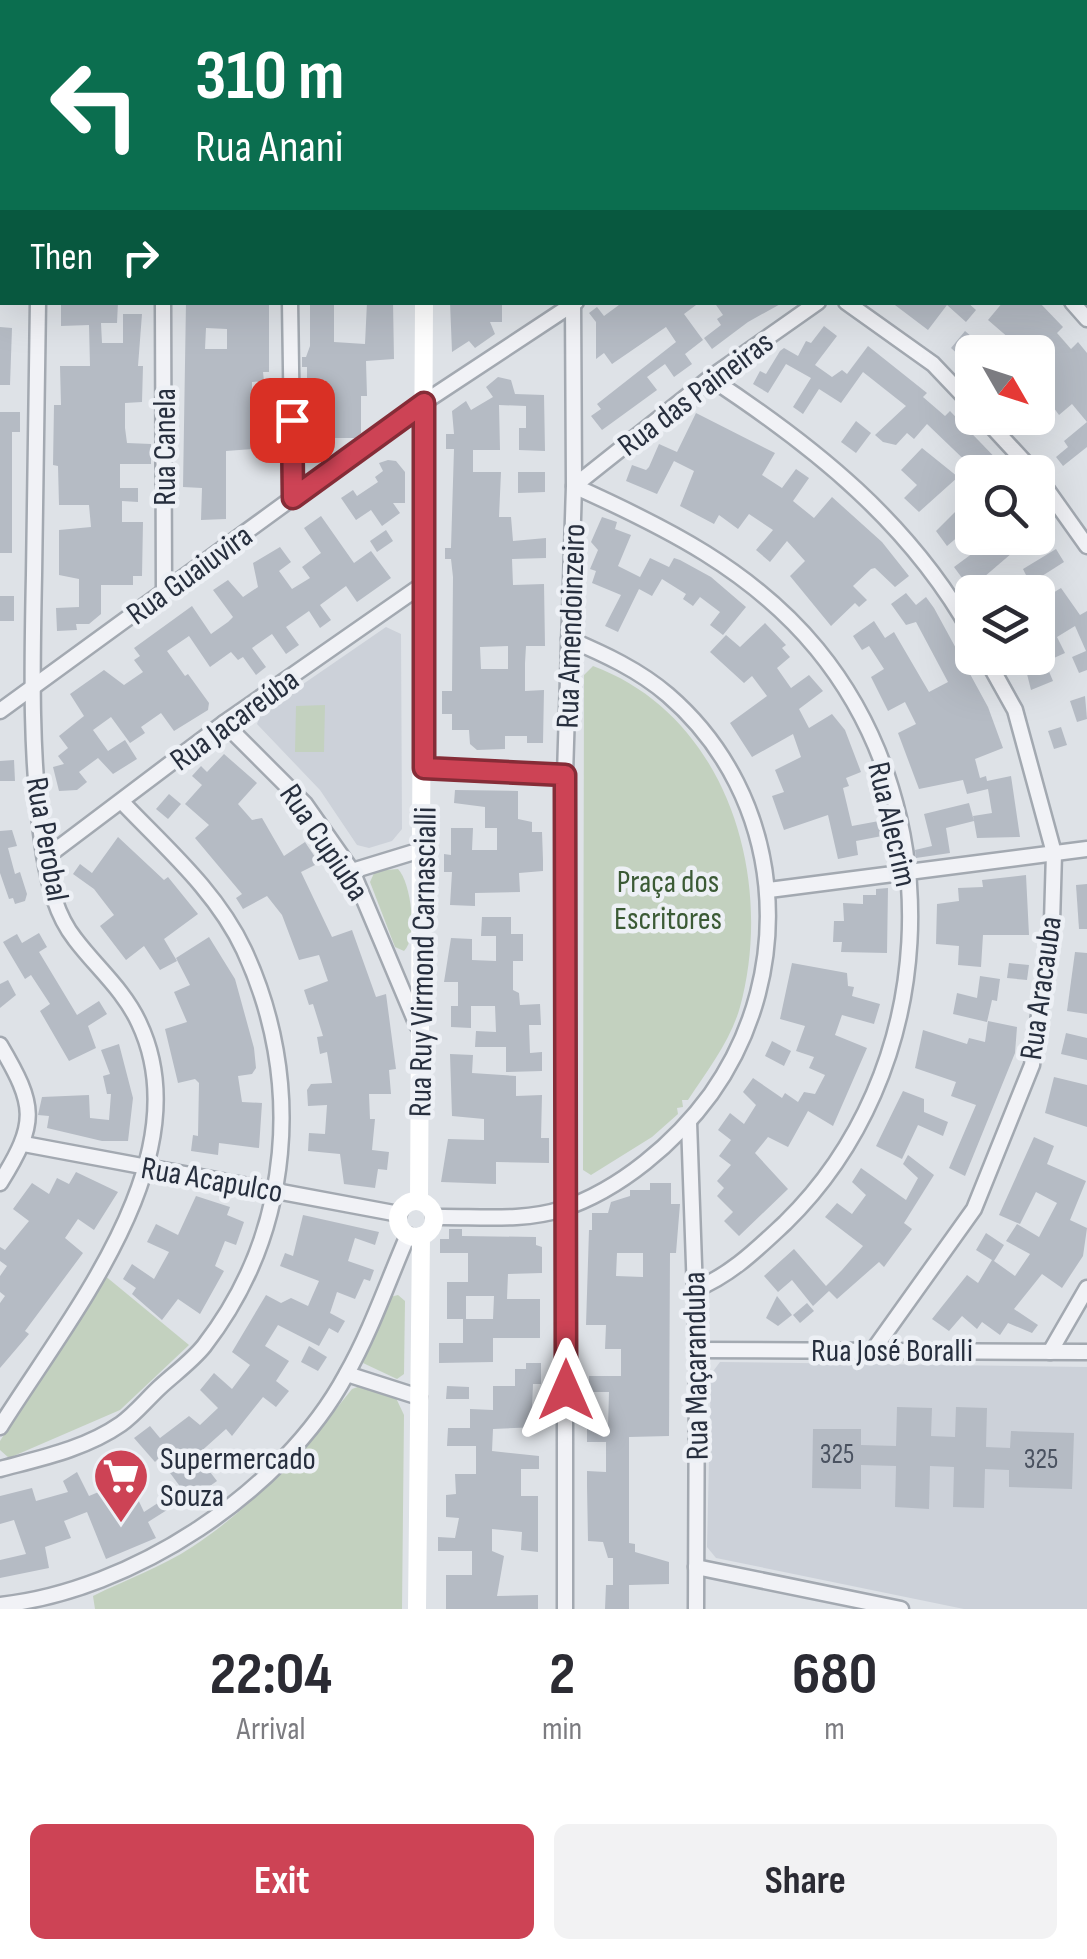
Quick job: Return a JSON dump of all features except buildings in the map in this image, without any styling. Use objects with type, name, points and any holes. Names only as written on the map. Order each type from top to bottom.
[{"type":"street","name":"Rua Perobal","points":[[0,1427],[115,1242],[148,1168],[156,1104],[152,1061],[140,1023],[119,990],[73,936],[54,902],[44,858],[32,688],[38,305]]},
{"type":"street","name":"Rua Canela","points":[[163,305],[164,592]]},
{"type":"street","points":[[290,305],[293,498]]},
{"type":"street","name":"Rua Ruy Virmond Carnascialli","points":[[420,1201],[426,583],[424,305]]},
{"type":"street","name":"Rua Guaiuvira","points":[[0,711],[424,403],[571,305]]},
{"type":"street","name":"Rua Amendoinzeiro","points":[[565,1609],[565,775],[574,486],[574,305]]},
{"type":"street","name":"Rua das Paineiras","points":[[574,486],[710,378],[814,305]]},
{"type":"street","points":[[850,305],[933,364],[955,387]]},
{"type":"street","points":[[710,378],[779,424],[863,491],[930,568],[955,607]]},
{"type":"street","points":[[1000,435],[1018,455]]},
{"type":"street","name":"Rua Alecrim","points":[[574,486],[664,528],[726,564],[818,650],[850,698],[877,752],[896,806],[909,871],[911,929],[907,981],[889,1055],[859,1126],[798,1210],[736,1269],[694,1290]]},
{"type":"street","points":[[1055,501],[1087,546]]},
{"type":"street","name":"Rua Jacareúba","points":[[44,858],[124,802],[224,723],[426,583]]},
{"type":"street","points":[[434,1217],[542,1214],[568,1208],[640,1165],[689,1122],[730,1064],[754,1008],[767,956],[769,890],[746,800],[700,728],[644,677],[569,639]]},
{"type":"street","name":"Rua Aracauba","points":[[874,1349],[974,1209],[1032,1064],[1052,922],[1054,853],[1015,710],[995,675]]},
{"type":"street","name":"Rua Cupiuba","points":[[224,723],[305,804],[352,870],[421,1036]]},
{"type":"street","points":[[424,768],[565,775]]},
{"type":"street","points":[[0,1469],[62,1453],[121,1424],[204,1346],[252,1266],[276,1190],[283,1083],[269,1012],[242,946],[209,894],[124,802]]},
{"type":"street","points":[[769,890],[1087,848]]},
{"type":"street","points":[[352,870],[424,849]]},
{"type":"street","points":[[0,1045],[28,1096],[30,1118],[24,1144],[0,1183]]},
{"type":"street","name":"Rua Maçaranduba","points":[[689,1122],[697,1350],[696,1609]]},
{"type":"street","name":"Rua Acapulco","points":[[24,1144],[400,1214]]},
{"type":"street","points":[[0,1605],[34,1602],[154,1556],[227,1510],[290,1451],[347,1374],[415,1235],[431,1229],[434,1217],[430,1207],[420,1201],[409,1202],[400,1214],[400,1226],[415,1235]]},
{"type":"street","points":[[415,1235],[419,1397],[417,1609]]},
{"type":"street","points":[[1050,1352],[1087,1288]]},
{"type":"street","name":"Rua José Boralli","points":[[697,1350],[1087,1352]]},
{"type":"street","points":[[347,1374],[419,1397]]},
{"type":"street","points":[[696,1567],[901,1609]]},
{"type":"street","points":[[34,1602],[49,1609]]},
{"type":"shaded area","points":[[386,627],[401,634],[402,829],[392,841],[369,848],[357,845],[320,790],[257,724],[261,713]]},
{"type":"shaded area","points":[[720,1362],[1087,1367],[1087,1609],[964,1609],[716,1558],[707,1547],[711,1374]]},
{"type":"green space","name":"Praça dos Escritores","points":[[593,666],[640,690],[678,722],[708,762],[730,807],[744,856],[751,907],[749,958],[740,1007],[718,1055],[688,1100],[682,1100],[678,1114],[652,1137],[591,1175],[583,1170],[584,675]]},
{"type":"green space","points":[[325,705],[324,752],[295,752],[296,706]]},
{"type":"green space","points":[[398,869],[411,910],[411,935],[404,951],[395,947],[370,882],[375,871]]},
{"type":"green space","points":[[104,1275],[189,1345],[120,1410],[9,1458],[0,1450],[0,1441]]},
{"type":"green space","points":[[398,1295],[405,1301],[404,1374],[397,1379],[363,1363],[390,1297]]},
{"type":"green space","points":[[363,1385],[396,1398],[404,1415],[402,1609],[95,1609],[93,1596],[180,1554],[238,1513],[297,1454],[352,1389]]},
{"type":"place","name":"Supermercado Souza","points":[[121,1525]]},
{"type":"route","points":[[292,420],[293,498],[424,403],[424,768],[565,775],[566,1390]]}]
